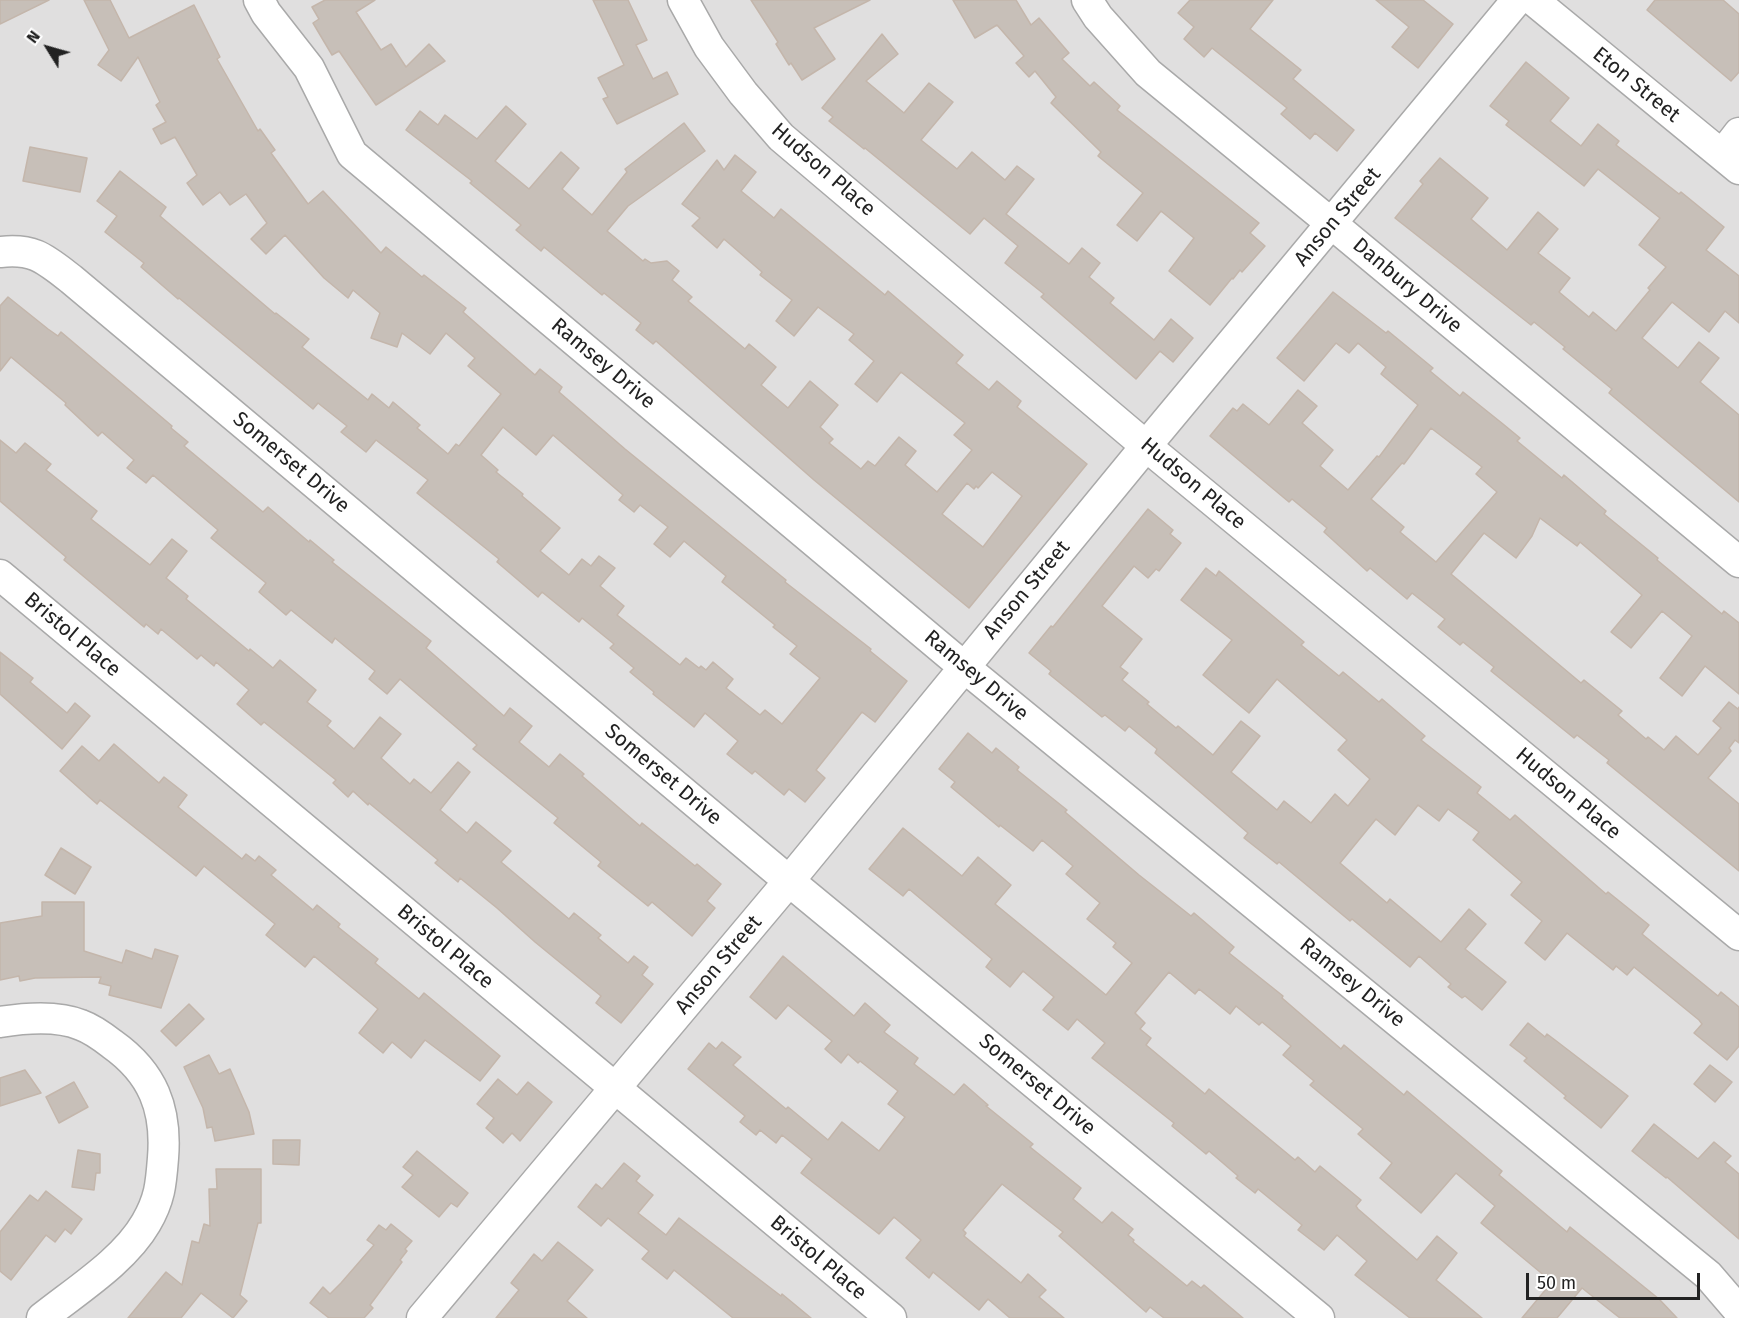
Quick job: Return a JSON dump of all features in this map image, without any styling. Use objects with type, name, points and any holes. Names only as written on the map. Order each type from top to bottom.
[{"type":"street","name":"Ramsey Drive","points":[[259,0],[266,13],[309,68],[352,154],[964,667],[1658,1233],[1708,1275],[1739,1311]]},
{"type":"street","name":"Hudson Place","points":[[683,0],[709,47],[743,93],[781,137],[1146,446],[1739,935]]},
{"type":"street","name":"Danbury Drive","points":[[1088,0],[1098,18],[1148,73],[1739,562]]},
{"type":"street","name":"Anson Street","points":[[422,1318],[789,881],[1146,446],[1517,0]]},
{"type":"street","name":"Eton Street","points":[[1533,0],[1733,152]]},
{"type":"street","name":"Somerset Drive","points":[[0,252],[19,250],[32,252],[71,279],[789,881],[1319,1318]]},
{"type":"street","name":"Bristol Place","points":[[0,575],[891,1318]]},
{"type":"street","points":[[0,1022],[41,1019],[80,1024],[90,1029],[125,1053],[144,1074],[156,1093],[163,1116],[165,1137],[161,1188],[145,1224],[122,1254],[42,1318]]},
{"type":"shaded area","points":[[0,0],[1739,0],[1739,1318],[0,1318]]},
{"type":"building","points":[[0,0],[49,0],[0,24]]},
{"type":"building","points":[[84,0],[110,0],[129,38],[194,5],[220,57],[217,59],[258,131],[260,129],[275,150],[271,153],[308,204],[323,191],[381,253],[386,247],[422,277],[424,275],[466,308],[463,312],[535,375],[540,369],[562,387],[559,392],[625,449],[786,580],[785,582],[871,649],[870,651],[907,681],[875,722],[862,712],[816,770],[825,778],[805,802],[789,789],[784,795],[755,771],[752,774],[727,754],[738,741],[705,713],[694,727],[653,694],[654,692],[630,672],[634,668],[610,648],[614,644],[582,618],[579,622],[542,592],[538,597],[497,562],[499,559],[417,493],[428,480],[376,440],[366,452],[341,432],[347,426],[318,403],[313,409],[178,299],[141,267],[144,263],[105,232],[117,216],[97,201],[120,171],[166,207],[160,216],[275,314],[309,339],[302,347],[368,400],[372,394],[389,408],[393,402],[420,425],[417,428],[448,454],[456,444],[459,446],[501,394],[468,366],[475,358],[446,333],[430,354],[402,333],[397,347],[371,338],[380,313],[353,290],[348,298],[324,278],[285,235],[266,254],[251,239],[267,223],[246,194],[230,205],[220,192],[203,205],[187,183],[197,175],[175,137],[161,144],[153,129],[166,122],[156,105],[160,102],[138,57],[121,81],[98,65],[109,50]],"holes":[[[503,427],[536,455],[553,435],[623,495],[619,500],[634,512],[640,505],[668,527],[654,544],[670,557],[684,541],[726,576],[722,582],[797,646],[790,654],[820,678],[782,724],[765,710],[760,715],[726,688],[733,679],[713,662],[706,670],[701,666],[699,668],[686,658],[680,665],[617,615],[624,606],[600,586],[615,568],[599,556],[591,566],[582,559],[569,575],[540,551],[560,528],[496,472],[498,470],[481,455]]]},
{"type":"building","points":[[325,0],[375,0],[356,12],[381,50],[391,44],[406,67],[429,44],[445,61],[376,105],[339,51],[332,55],[313,23],[319,19],[312,7]]},
{"type":"building","points":[[593,0],[628,0],[647,40],[636,45],[653,79],[667,72],[678,94],[617,124],[603,99],[608,97],[598,78],[624,65]]},
{"type":"building","points":[[751,0],[870,0],[814,28],[835,59],[802,80],[791,63],[789,65],[776,44],[778,42]]},
{"type":"building","points":[[953,0],[1016,0],[1031,25],[1039,18],[1069,53],[1062,59],[1090,86],[1094,82],[1120,106],[1117,110],[1259,223],[1250,233],[1265,246],[1242,272],[1240,270],[1232,278],[1210,305],[1169,271],[1194,238],[1161,211],[1137,241],[1117,225],[1143,193],[1098,156],[1101,152],[1051,103],[1056,97],[1035,71],[1029,77],[1016,63],[1024,56],[997,25],[975,38]]},
{"type":"building","points":[[1190,0],[1273,0],[1250,29],[1301,70],[1293,79],[1354,130],[1337,151],[1315,133],[1310,139],[1281,114],[1287,108],[1212,48],[1204,57],[1184,39],[1194,27],[1178,13]]},
{"type":"building","points":[[1376,0],[1423,0],[1453,24],[1418,68],[1392,47],[1409,27]]},
{"type":"building","points":[[1655,0],[1723,0],[1739,14],[1739,72],[1731,81],[1647,10]]},
{"type":"building","points":[[882,34],[898,54],[866,81],[904,113],[929,83],[953,102],[921,140],[957,169],[972,152],[1005,180],[1017,166],[1034,179],[1006,214],[1069,264],[1082,248],[1100,263],[1089,277],[1114,298],[1110,303],[1154,340],[1171,319],[1193,338],[1173,362],[1160,351],[1136,379],[1041,297],[1044,294],[1005,263],[1018,246],[984,218],[970,234],[829,121],[833,117],[822,108]]},
{"type":"building","points":[[1526,62],[1569,98],[1550,121],[1581,146],[1598,124],[1619,141],[1616,145],[1679,194],[1681,192],[1724,227],[1706,250],[1739,276],[1739,323],[1725,311],[1709,332],[1672,302],[1642,338],[1678,368],[1699,342],[1719,358],[1700,382],[1739,415],[1739,502],[1609,393],[1612,389],[1563,349],[1565,347],[1534,322],[1531,325],[1395,218],[1423,184],[1420,181],[1440,158],[1488,198],[1471,219],[1507,250],[1538,212],[1558,229],[1538,253],[1570,278],[1559,292],[1589,317],[1593,312],[1616,331],[1666,267],[1639,245],[1660,218],[1598,169],[1584,186],[1506,125],[1509,121],[1490,106]]},
{"type":"building","points":[[506,106],[526,124],[495,161],[529,189],[561,152],[579,168],[562,189],[592,215],[627,172],[625,169],[684,123],[705,151],[628,206],[607,231],[643,261],[645,259],[651,263],[667,261],[679,271],[672,280],[692,297],[688,301],[745,349],[749,344],[776,367],[761,385],[788,408],[810,381],[838,405],[820,427],[833,439],[829,443],[861,469],[868,461],[875,466],[899,437],[916,451],[905,465],[937,492],[972,450],[954,435],[965,423],[901,372],[877,402],[855,384],[874,361],[849,340],[854,334],[818,307],[794,336],[776,321],[792,300],[760,275],[762,272],[724,239],[717,248],[692,226],[700,218],[682,204],[717,160],[724,170],[735,155],[756,172],[741,191],[774,218],[781,209],[885,295],[888,291],[963,355],[956,363],[989,390],[997,381],[1021,401],[1017,407],[1087,464],[969,608],[814,480],[656,341],[653,344],[636,330],[641,323],[604,293],[602,295],[544,247],[541,251],[516,230],[521,225],[470,183],[472,181],[406,130],[420,111],[438,125],[445,115],[477,139]],"holes":[[[992,472],[1022,496],[983,547],[942,514],[967,483],[974,489],[976,486],[978,488]]]},
{"type":"building","points":[[30,147],[87,158],[80,192],[23,181]]},
{"type":"building","points":[[1333,292],[1386,333],[1388,331],[1433,368],[1430,371],[1460,396],[1463,392],[1503,424],[1520,438],[1517,441],[1562,478],[1564,475],[1606,511],[1604,514],[1658,558],[1657,560],[1722,614],[1724,611],[1739,623],[1739,694],[1705,666],[1682,696],[1660,678],[1692,636],[1662,611],[1631,648],[1611,632],[1642,595],[1580,542],[1577,546],[1540,518],[1532,536],[1516,558],[1484,533],[1451,574],[1581,683],[1584,680],[1622,711],[1618,715],[1646,739],[1648,737],[1664,750],[1676,736],[1698,755],[1721,728],[1713,721],[1729,702],[1738,709],[1739,707],[1739,743],[1735,740],[1729,748],[1731,751],[1708,778],[1739,804],[1739,871],[1607,763],[1609,760],[1577,735],[1574,738],[1491,671],[1494,667],[1463,642],[1460,645],[1438,627],[1445,619],[1412,593],[1407,599],[1370,568],[1367,571],[1324,532],[1327,528],[1292,499],[1289,502],[1210,436],[1233,408],[1237,411],[1243,404],[1269,425],[1298,390],[1317,406],[1302,423],[1333,450],[1320,466],[1348,490],[1377,456],[1379,457],[1418,405],[1381,374],[1386,367],[1358,343],[1349,353],[1336,343],[1304,381],[1277,358]],"holes":[[[1431,428],[1482,467],[1476,474],[1497,492],[1436,562],[1400,532],[1404,527],[1371,499],[1402,463],[1404,464]]]},
{"type":"building","points":[[8,297],[58,336],[61,332],[172,426],[171,428],[188,442],[184,446],[263,512],[268,507],[334,560],[332,562],[431,641],[426,648],[504,716],[510,708],[532,726],[519,742],[549,767],[560,754],[640,826],[642,823],[721,884],[707,901],[715,908],[692,936],[652,902],[648,906],[598,866],[601,862],[554,823],[558,818],[473,749],[477,745],[400,679],[387,694],[369,679],[375,671],[335,638],[332,643],[291,610],[286,615],[259,592],[266,583],[211,538],[218,530],[153,475],[146,483],[127,468],[134,460],[102,432],[98,436],[65,405],[66,403],[11,357],[0,371],[0,306]]},
{"type":"building","points":[[0,440],[16,453],[25,443],[51,464],[46,470],[97,511],[91,519],[150,565],[172,539],[187,551],[166,578],[188,596],[186,599],[249,651],[250,649],[273,668],[280,660],[316,690],[307,702],[331,721],[327,726],[354,749],[380,717],[401,734],[381,758],[410,784],[414,779],[431,793],[458,762],[470,772],[440,810],[467,833],[476,822],[511,851],[501,862],[569,919],[574,913],[601,935],[598,938],[628,963],[634,956],[648,967],[642,975],[653,984],[621,1023],[596,1003],[601,996],[497,908],[460,878],[458,882],[435,863],[438,860],[353,791],[348,797],[333,783],[336,780],[264,722],[261,725],[237,704],[249,690],[216,662],[214,666],[201,655],[197,659],[161,629],[158,634],[146,624],[144,627],[64,560],[66,557],[0,501]]},
{"type":"building","points":[[1148,509],[1173,530],[1170,534],[1181,543],[1159,571],[1156,569],[1148,578],[1134,566],[1102,606],[1142,639],[1120,667],[1128,673],[1122,680],[1149,702],[1147,704],[1213,755],[1241,721],[1260,736],[1231,772],[1277,810],[1284,801],[1311,823],[1335,794],[1348,806],[1370,779],[1338,750],[1347,740],[1277,679],[1249,713],[1203,675],[1232,640],[1181,600],[1206,568],[1216,576],[1219,571],[1304,642],[1301,645],[1339,676],[1343,672],[1379,702],[1382,699],[1425,736],[1421,740],[1481,787],[1477,793],[1510,820],[1515,815],[1606,894],[1608,892],[1649,925],[1642,934],[1718,996],[1721,992],[1739,1007],[1739,1046],[1727,1060],[1694,1033],[1702,1024],[1699,1020],[1634,967],[1627,975],[1616,966],[1613,970],[1567,933],[1545,960],[1525,943],[1542,921],[1511,895],[1522,882],[1473,840],[1479,832],[1448,809],[1439,821],[1418,805],[1395,835],[1376,819],[1340,863],[1387,903],[1390,899],[1441,942],[1469,909],[1486,924],[1465,949],[1506,982],[1482,1010],[1465,996],[1462,998],[1448,987],[1451,984],[1419,956],[1410,967],[1352,919],[1350,921],[1279,862],[1277,864],[1244,838],[1248,833],[1155,753],[1157,749],[1129,726],[1125,731],[1105,715],[1102,717],[1049,674],[1051,671],[1029,653],[1051,626],[1053,627]]},
{"type":"building","points":[[0,652],[33,678],[30,682],[67,713],[75,703],[90,716],[62,749],[0,694]]},
{"type":"building","points":[[968,733],[992,753],[996,748],[1019,767],[1017,770],[1067,810],[1065,812],[1139,875],[1191,916],[1194,913],[1234,947],[1229,953],[1283,996],[1282,998],[1341,1049],[1344,1045],[1404,1095],[1407,1091],[1502,1171],[1499,1175],[1567,1232],[1570,1227],[1659,1299],[1677,1318],[1620,1318],[1582,1288],[1557,1318],[1522,1318],[1552,1282],[1481,1223],[1495,1206],[1456,1173],[1421,1213],[1380,1178],[1392,1163],[1358,1134],[1363,1129],[1310,1085],[1314,1081],[1283,1055],[1291,1046],[1262,1022],[1259,1025],[1236,1006],[1230,1014],[1199,989],[1195,994],[1169,972],[1135,1013],[1145,1023],[1140,1029],[1151,1038],[1146,1045],[1205,1094],[1209,1089],[1295,1160],[1298,1157],[1315,1172],[1320,1166],[1361,1200],[1356,1206],[1358,1209],[1417,1260],[1437,1236],[1457,1253],[1436,1280],[1482,1318],[1410,1318],[1355,1275],[1367,1261],[1337,1235],[1324,1250],[1298,1230],[1302,1225],[1258,1189],[1255,1193],[1236,1178],[1238,1176],[1209,1151],[1206,1154],[1172,1126],[1174,1123],[1092,1058],[1105,1043],[1077,1019],[1068,1030],[1043,1010],[1054,997],[1023,971],[1010,987],[986,967],[992,959],[909,889],[903,896],[869,869],[903,828],[962,876],[978,857],[1011,885],[995,904],[1106,995],[1132,963],[1113,947],[1116,943],[1087,919],[1100,903],[1066,874],[1073,866],[1042,840],[1033,851],[1000,825],[999,827],[951,787],[955,782],[939,769]]},
{"type":"building","points":[[114,744],[159,783],[164,777],[187,795],[178,807],[242,859],[246,854],[255,861],[259,856],[276,870],[271,875],[313,910],[317,905],[340,924],[338,927],[378,959],[375,963],[419,999],[424,993],[500,1056],[480,1081],[425,1040],[411,1058],[392,1042],[383,1053],[359,1033],[378,1009],[314,956],[305,967],[266,935],[275,924],[204,866],[196,876],[100,800],[97,804],[60,771],[82,746],[99,761]]},
{"type":"building","points":[[61,848],[91,867],[75,894],[45,875]]},
{"type":"building","points":[[42,902],[84,902],[84,951],[122,963],[126,950],[152,959],[155,949],[178,956],[161,1008],[109,995],[111,986],[99,983],[101,977],[35,978],[20,981],[19,976],[0,980],[0,923],[42,916]]},
{"type":"building","points":[[783,956],[854,1016],[865,1003],[890,1025],[884,1032],[918,1058],[914,1064],[954,1095],[964,1084],[988,1105],[986,1106],[1033,1144],[1030,1147],[1081,1188],[1073,1199],[1102,1223],[1112,1212],[1133,1229],[1128,1235],[1134,1240],[1133,1242],[1187,1286],[1192,1281],[1201,1288],[1204,1285],[1243,1318],[1164,1318],[1150,1307],[1146,1312],[1059,1236],[1063,1232],[1002,1184],[963,1230],[966,1233],[964,1236],[1021,1283],[1028,1274],[1046,1290],[1039,1297],[1064,1318],[1010,1318],[988,1299],[979,1310],[933,1272],[929,1278],[906,1258],[921,1240],[894,1217],[879,1234],[801,1173],[812,1159],[782,1135],[776,1143],[760,1130],[756,1135],[740,1122],[745,1116],[688,1069],[709,1043],[716,1049],[722,1042],[741,1057],[733,1065],[828,1140],[842,1122],[879,1151],[905,1117],[888,1104],[898,1091],[848,1054],[841,1063],[825,1049],[832,1041],[788,1005],[776,1019],[750,997]]},
{"type":"building","points":[[189,1004],[204,1019],[176,1046],[161,1031]]},
{"type":"building","points":[[1528,1023],[1545,1037],[1547,1034],[1628,1096],[1601,1128],[1564,1098],[1566,1096],[1524,1061],[1527,1058],[1510,1045]]},
{"type":"building","points":[[209,1055],[219,1074],[230,1069],[249,1112],[254,1134],[215,1141],[212,1127],[207,1128],[203,1108],[184,1067]]},
{"type":"building","points":[[1710,1065],[1732,1082],[1715,1102],[1694,1084]]},
{"type":"building","points":[[25,1070],[41,1093],[0,1106],[0,1078]]},
{"type":"building","points":[[498,1079],[517,1095],[528,1082],[552,1102],[520,1141],[512,1133],[503,1143],[486,1128],[494,1118],[477,1104]]},
{"type":"building","points":[[74,1082],[88,1107],[59,1123],[46,1097]]},
{"type":"building","points":[[1654,1124],[1698,1159],[1714,1142],[1731,1156],[1725,1162],[1739,1174],[1739,1239],[1667,1177],[1632,1151]]},
{"type":"building","points":[[273,1140],[300,1140],[299,1165],[273,1164]]},
{"type":"building","points":[[78,1150],[100,1154],[100,1173],[96,1173],[94,1190],[72,1187]]},
{"type":"building","points":[[417,1151],[468,1193],[457,1207],[451,1203],[439,1217],[402,1187],[413,1175],[403,1167]]},
{"type":"building","points":[[624,1163],[640,1176],[636,1181],[653,1195],[638,1213],[666,1235],[679,1218],[811,1318],[733,1318],[674,1270],[667,1279],[642,1259],[649,1251],[608,1218],[601,1226],[578,1207],[596,1184],[602,1189]]},
{"type":"building","points":[[216,1169],[261,1169],[261,1223],[258,1223],[240,1295],[247,1301],[233,1318],[201,1293],[181,1318],[128,1318],[166,1272],[182,1285],[192,1241],[199,1243],[204,1224],[210,1226],[209,1189],[217,1189]]},
{"type":"building","points":[[46,1191],[82,1219],[71,1234],[65,1229],[55,1242],[46,1235],[11,1280],[0,1271],[0,1232],[30,1195],[38,1201]]},
{"type":"building","points":[[391,1224],[412,1241],[405,1249],[407,1251],[400,1260],[402,1262],[370,1305],[373,1308],[364,1318],[329,1318],[310,1303],[323,1287],[330,1294],[341,1283],[374,1245],[367,1240],[379,1225],[386,1230]]},
{"type":"building","points":[[558,1242],[593,1270],[567,1301],[587,1318],[496,1318],[519,1290],[511,1283],[534,1254],[542,1261]]}]
